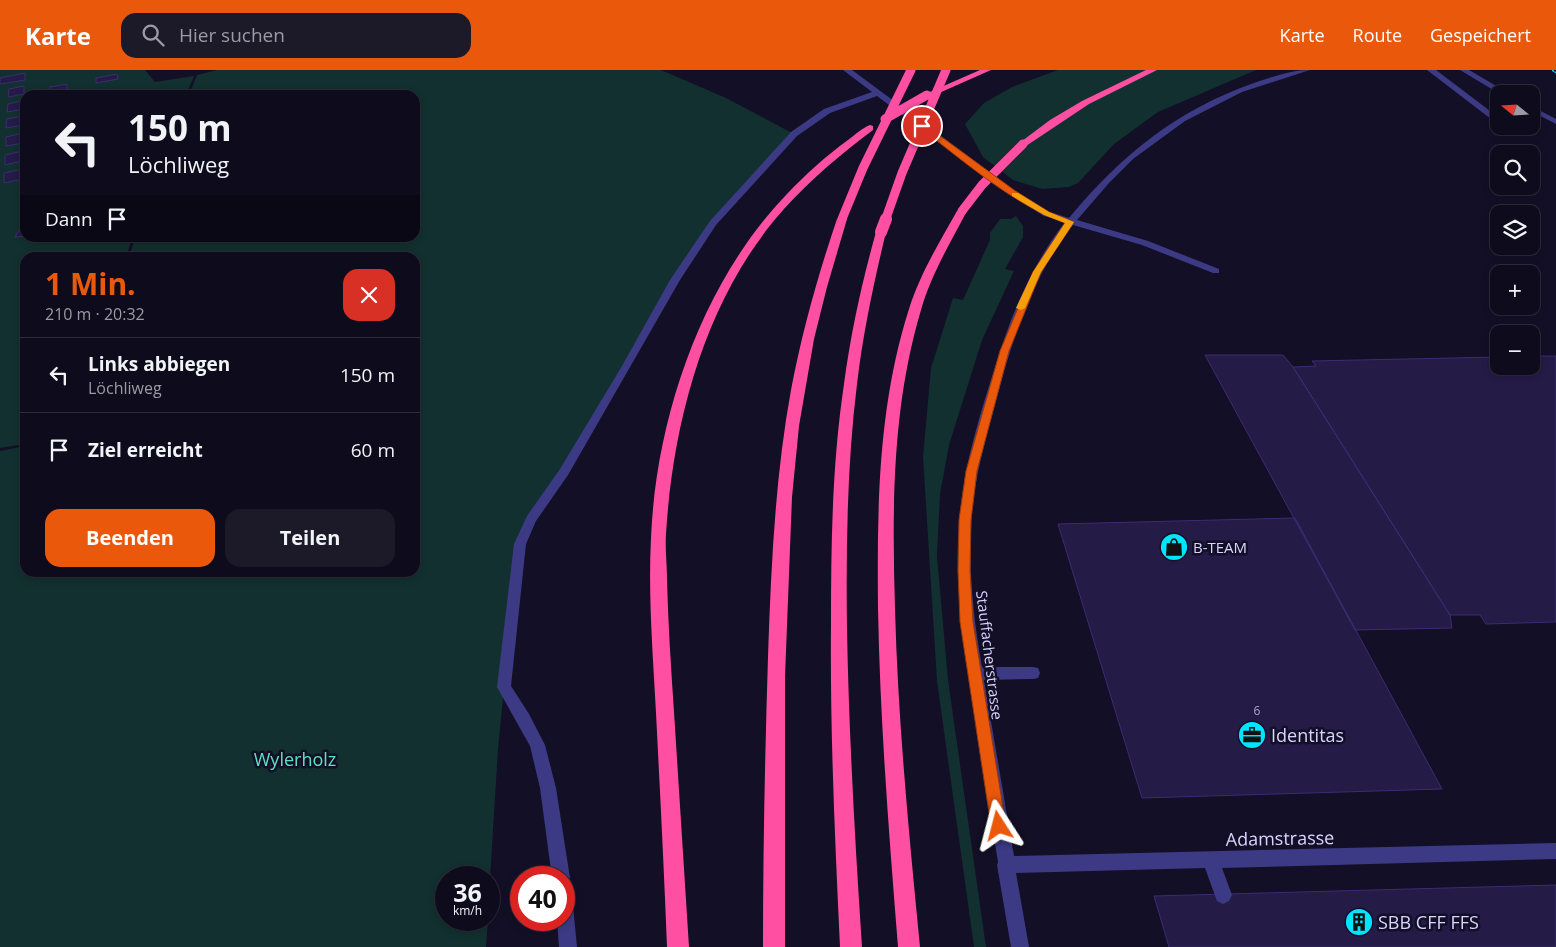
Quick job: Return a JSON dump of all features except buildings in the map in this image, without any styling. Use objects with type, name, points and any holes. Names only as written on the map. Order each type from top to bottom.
[{"type":"highway","points":[[774,947],[775,697],[784,498],[793,423],[804,357],[817,299],[842,219],[867,159],[911,70]]},
{"type":"highway","points":[[851,947],[839,690],[839,500],[844,428],[852,360],[863,303],[881,232],[902,173],[946,70]]},
{"type":"highway","points":[[678,947],[659,622],[658,529],[668,454],[683,386],[704,327],[730,274],[760,231],[814,172],[870,128],[927,95],[987,70]]},
{"type":"highway","points":[[909,947],[897,818],[889,692],[886,510],[889,429],[897,371],[910,317],[927,272],[944,237],[982,185],[1023,144],[1073,108],[1111,88],[1152,70]]},
{"type":"street","points":[[847,70],[1011,192],[1047,214],[1145,243],[1216,271]]},
{"type":"street","name":"Stauffacherstrasse","points":[[1020,947],[1005,865],[967,622],[964,571],[965,520],[972,471],[1004,351],[1037,272],[1070,222],[1094,193],[1132,155],[1158,134],[1202,106],[1244,89],[1306,70]]},
{"type":"street","points":[[1431,70],[1490,114]]},
{"type":"street","points":[[1464,70],[1490,85]]},
{"type":"street","points":[[559,866],[548,788],[537,746],[524,719],[504,687],[520,544],[531,519],[564,472],[694,248],[713,223],[794,134],[827,112],[878,93]]},
{"type":"street","points":[[1540,113],[1553,120]]},
{"type":"street","points":[[975,674],[1033,673]]},
{"type":"street","name":"Adamstrasse","points":[[1005,865],[1556,851]]},
{"type":"street","points":[[1210,860],[1223,895]]},
{"type":"street","points":[[566,931],[568,947]]},
{"type":"green space","points":[[0,70],[145,70],[155,82],[194,76],[188,90],[20,90],[20,242],[131,242],[128,252],[20,252],[20,445],[0,448]]},
{"type":"green space","name":"Wylerholz","points":[[217,70],[661,70],[726,98],[794,134],[713,223],[531,519],[514,588],[498,749],[491,866],[435,866],[435,931],[487,931],[486,947],[0,947],[0,451],[20,447],[20,577],[420,577],[420,252],[131,252],[134,242],[420,242],[420,90],[191,90],[197,75]]},
{"type":"green space","points":[[1058,70],[1256,70],[1158,112],[1114,144],[1078,183],[1069,187],[1042,189],[1013,180],[983,157],[965,124],[984,103],[1012,87]]},
{"type":"green space","points":[[1016,216],[1023,226],[1023,237],[1005,269],[1014,271],[982,340],[949,445],[940,494],[937,556],[948,680],[986,947],[974,947],[937,681],[923,457],[931,368],[953,298],[963,300],[990,240],[990,233],[1000,219],[1011,219]]},
{"type":"slow traffic","points":[[1015,195],[1047,214],[1070,222],[1052,246],[1037,272],[1021,308]]},
{"type":"place","name":"B-TEAM","points":[[1174,547]]},
{"type":"place","name":"Identitas","points":[[1252,735]]},
{"type":"place","name":"SBB CFF FFS","points":[[1359,922]]},
{"type":"route","points":[[922,126],[1029,204],[1047,214],[1070,222],[1052,246],[1037,272],[1004,351],[972,471],[965,520],[964,571],[967,622],[999,826]]}]
